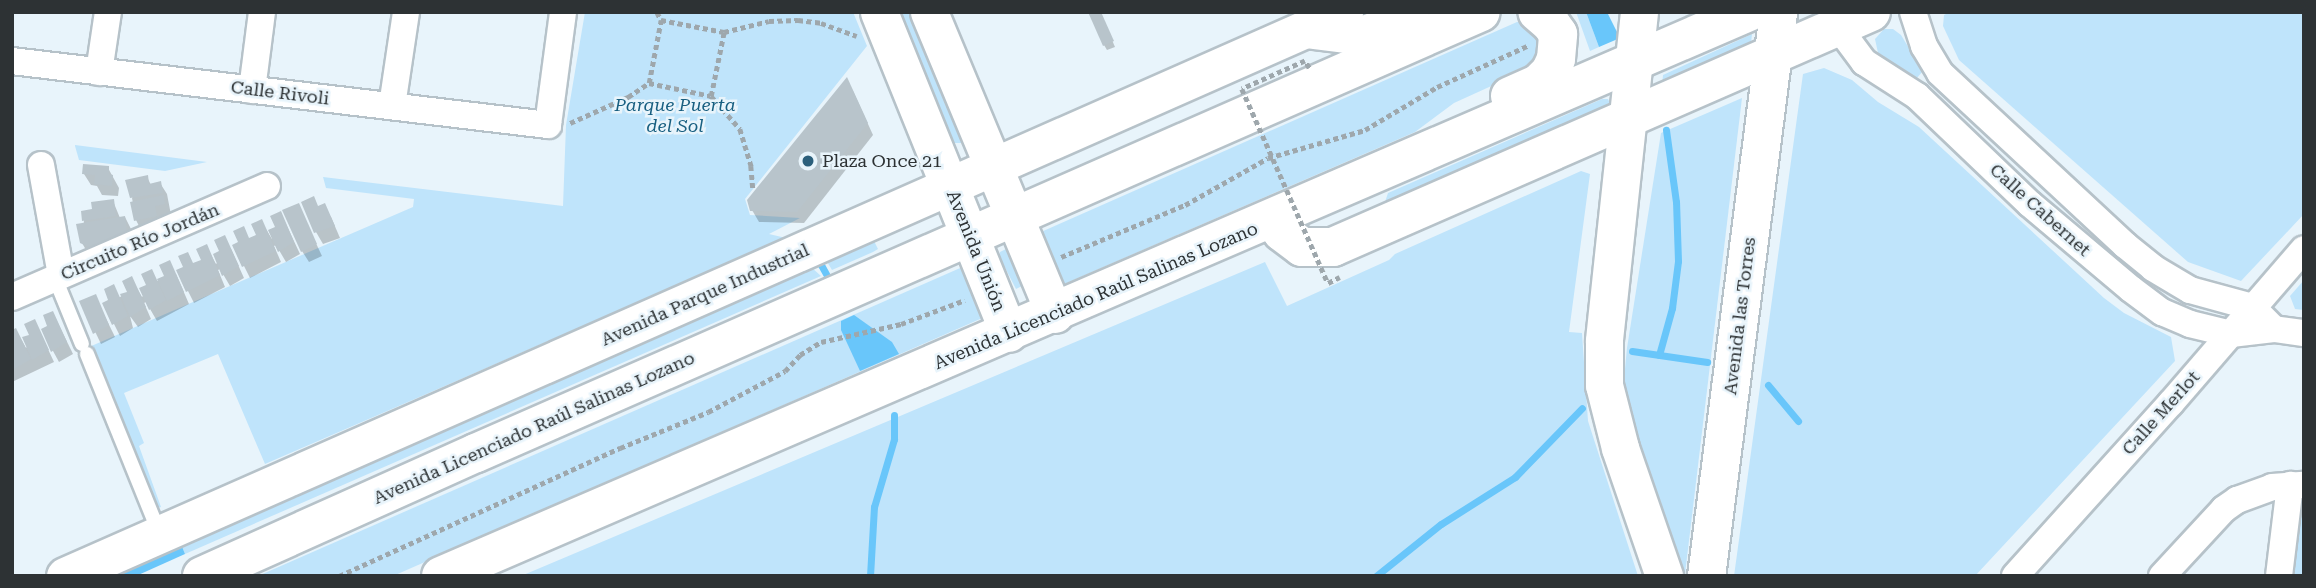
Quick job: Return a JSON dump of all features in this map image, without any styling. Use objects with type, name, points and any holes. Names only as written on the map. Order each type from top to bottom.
[{"type":"main road","name":"Avenida Licenciado Raúl Salinas Lozano","points":[[441,576],[1274,220],[1749,12]]},
{"type":"main road","points":[[1307,29],[1362,36],[1423,14],[1473,16]]},
{"type":"main road","name":"Avenida Licenciado Raúl Salinas Lozano","points":[[202,576],[970,235],[1473,16]]},
{"type":"main road","points":[[1274,220],[1288,238],[1302,247],[1333,247],[1854,20]]},
{"type":"main road","points":[[1409,161],[1440,133],[1475,111],[1539,83],[1550,72],[1559,48],[1559,38],[1551,24],[1532,29]]},
{"type":"street","points":[[99,72],[108,12]]},
{"type":"street","points":[[252,90],[262,12]]},
{"type":"street","points":[[392,106],[406,12]]},
{"type":"street","points":[[557,125],[563,12]]},
{"type":"street","points":[[929,12],[1055,314]]},
{"type":"street","name":"Avenida Parque Industrial","points":[[65,576],[160,537],[1344,12]]},
{"type":"street","points":[[1639,12],[1630,118],[1604,341],[1604,385],[1620,448],[1664,576]]},
{"type":"street","points":[[1773,56],[1778,12]]},
{"type":"street","name":"Calle Cabernet","points":[[1913,12],[1924,46],[1940,73],[2153,268],[2190,290],[2252,307],[2274,329]]},
{"type":"street","name":"Calle Cabernet","points":[[1854,20],[1864,62],[1917,96],[2030,204],[2162,312],[2190,324],[2231,334],[2274,329],[2304,333]]},
{"type":"street","name":"Avenida Unión","points":[[871,25],[950,187],[1009,333]]},
{"type":"street","name":"Avenida las Torres","points":[[1706,576],[1773,56]]},
{"type":"street","name":"Calle Rivoli","points":[[12,61],[557,125]]},
{"type":"street","points":[[1917,96],[1940,73]]},
{"type":"street","points":[[41,165],[58,276]]},
{"type":"street","name":"Circuito Río Jordán","points":[[12,297],[267,186]]},
{"type":"street","name":"Calle Merlot","points":[[2015,576],[2304,249]]},
{"type":"street","points":[[2162,576],[2224,509],[2252,493],[2297,485],[2279,576]]},
{"type":"lane","points":[[58,276],[160,537]]},
{"type":"path","points":[[649,83],[661,20],[657,12]]},
{"type":"path","points":[[661,20],[724,32],[769,21],[798,20],[871,25]]},
{"type":"path","points":[[1052,261],[1185,205],[1268,158],[1365,130],[1532,29]]},
{"type":"path","points":[[711,96],[724,32]]},
{"type":"path","points":[[1308,68],[1305,61],[1242,89],[1328,283]]},
{"type":"path","points":[[557,125],[618,102],[649,83],[711,96],[730,113],[740,129],[751,166],[753,189]]},
{"type":"path","points":[[339,576],[620,447],[708,412],[785,371],[811,347],[835,338],[909,321],[970,298]]},
{"type":"green space","name":"Parque Puerta del Sol","points":[[585,12],[853,12],[867,46],[745,199],[750,215],[800,218],[769,234],[786,238],[265,464],[218,354],[124,393],[144,443],[139,446],[161,507],[154,509],[89,347],[413,207],[414,199],[326,188],[323,177],[563,206],[566,125]]},
{"type":"green space","points":[[894,12],[914,12],[965,137],[961,143],[950,143]]},
{"type":"green space","points":[[1576,12],[1586,12],[1599,47],[1590,51]]},
{"type":"green space","points":[[1950,12],[2304,12],[2304,214],[2241,281],[2188,262],[1959,60],[1943,26],[1944,15]]},
{"type":"green space","points":[[1517,22],[1526,23],[1543,45],[1531,68],[1454,103],[1415,132],[1062,285],[1041,232]]},
{"type":"green space","points":[[1884,29],[1893,29],[1901,35],[1923,71],[1916,79],[1878,53],[1875,39]]},
{"type":"green space","points":[[1752,34],[1751,44],[1662,86],[1663,75]]},
{"type":"green space","points":[[1824,68],[1852,80],[1878,102],[1919,127],[2104,298],[2124,313],[2171,337],[2175,361],[1975,576],[1734,576],[1803,74]]},
{"type":"green space","points":[[1742,98],[1683,576],[1633,428],[1624,379],[1627,348],[1661,133]]},
{"type":"green space","points":[[1602,99],[1608,99],[1611,106],[1388,204],[1385,202],[1388,193]]},
{"type":"green space","points":[[75,145],[207,162],[165,171],[79,160]]},
{"type":"green space","points":[[1581,171],[1590,174],[1569,332],[1582,333],[1588,421],[1638,576],[521,576],[1265,262],[1287,306],[1389,260],[1395,254]]},
{"type":"green space","points":[[874,241],[878,249],[832,270],[826,260]]},
{"type":"green space","points":[[1008,248],[1024,285],[1016,289],[999,256],[1000,252]]},
{"type":"green space","points":[[967,265],[987,316],[393,576],[258,576]]},
{"type":"green space","points":[[811,267],[821,276],[185,554],[181,544]]},
{"type":"green space","points":[[2304,280],[2304,310],[2295,309],[2290,296]]},
{"type":"green space","points":[[2304,508],[2304,576],[2293,576],[2298,519]]},
{"type":"water","points":[[1586,12],[1607,12],[1620,38],[1599,47]]},
{"type":"water","points":[[854,315],[892,342],[899,354],[860,371],[841,330],[841,321]]},
{"type":"water","points":[[181,544],[185,554],[136,576],[108,576]]},
{"type":"building","points":[[1088,12],[1101,12],[1114,41],[1103,46]]},
{"type":"building","name":"Plaza Once 21","points":[[847,77],[868,123],[797,212],[750,211],[747,200]]},
{"type":"building","points":[[83,164],[109,166],[109,174],[113,175],[112,186],[94,184],[95,175],[82,174]]},
{"type":"building","points":[[148,175],[149,184],[161,181],[163,193],[130,198],[125,180]]},
{"type":"building","points":[[164,195],[165,204],[155,206],[157,216],[134,221],[130,202]]},
{"type":"building","points":[[314,196],[318,206],[325,203],[335,226],[314,233],[301,202]]},
{"type":"building","points":[[114,199],[116,216],[82,221],[81,211],[92,209],[91,202]]},
{"type":"building","points":[[299,203],[317,244],[301,252],[282,210]]},
{"type":"building","points":[[281,211],[294,242],[278,252],[268,230],[275,227],[270,216]]},
{"type":"building","points":[[125,216],[127,232],[89,247],[80,243],[76,224]]},
{"type":"building","points":[[262,219],[276,251],[242,267],[232,245],[238,242],[233,231],[244,226],[249,238],[256,235],[251,224]]},
{"type":"building","points":[[225,235],[239,266],[222,276],[213,254],[219,251],[214,240]]},
{"type":"building","points":[[207,244],[220,275],[186,292],[176,270],[183,267],[178,256],[188,252],[193,263],[201,260],[196,249]]},
{"type":"building","points":[[170,260],[184,292],[167,301],[157,279],[164,276],[159,265]]},
{"type":"building","points":[[152,269],[166,300],[149,310],[139,288],[146,285],[141,274]]},
{"type":"building","points":[[132,276],[146,307],[130,317],[120,294],[127,292],[122,281]]},
{"type":"building","points":[[114,284],[128,316],[112,325],[102,303],[108,300],[104,289]]},
{"type":"building","points":[[96,294],[109,325],[93,334],[79,301]]},
{"type":"building","points":[[53,311],[67,342],[51,352],[41,329],[47,326],[43,315]]},
{"type":"building","points":[[35,319],[49,350],[32,360],[22,337],[29,335],[24,324]]},
{"type":"building","points":[[16,328],[31,359],[14,369],[12,330]]},
{"type":"waterway","points":[[1659,355],[1672,308],[1678,261],[1676,202],[1666,130]]},
{"type":"waterway","points":[[820,263],[826,274]]},
{"type":"waterway","points":[[1632,351],[1707,362]]},
{"type":"waterway","points":[[1768,385],[1798,421]]},
{"type":"waterway","points":[[1376,576],[1441,524],[1515,477],[1582,408]]},
{"type":"waterway","points":[[870,576],[874,507],[894,439],[894,415]]},
{"type":"place","name":"Plaza Once 21","points":[[808,161]]}]
